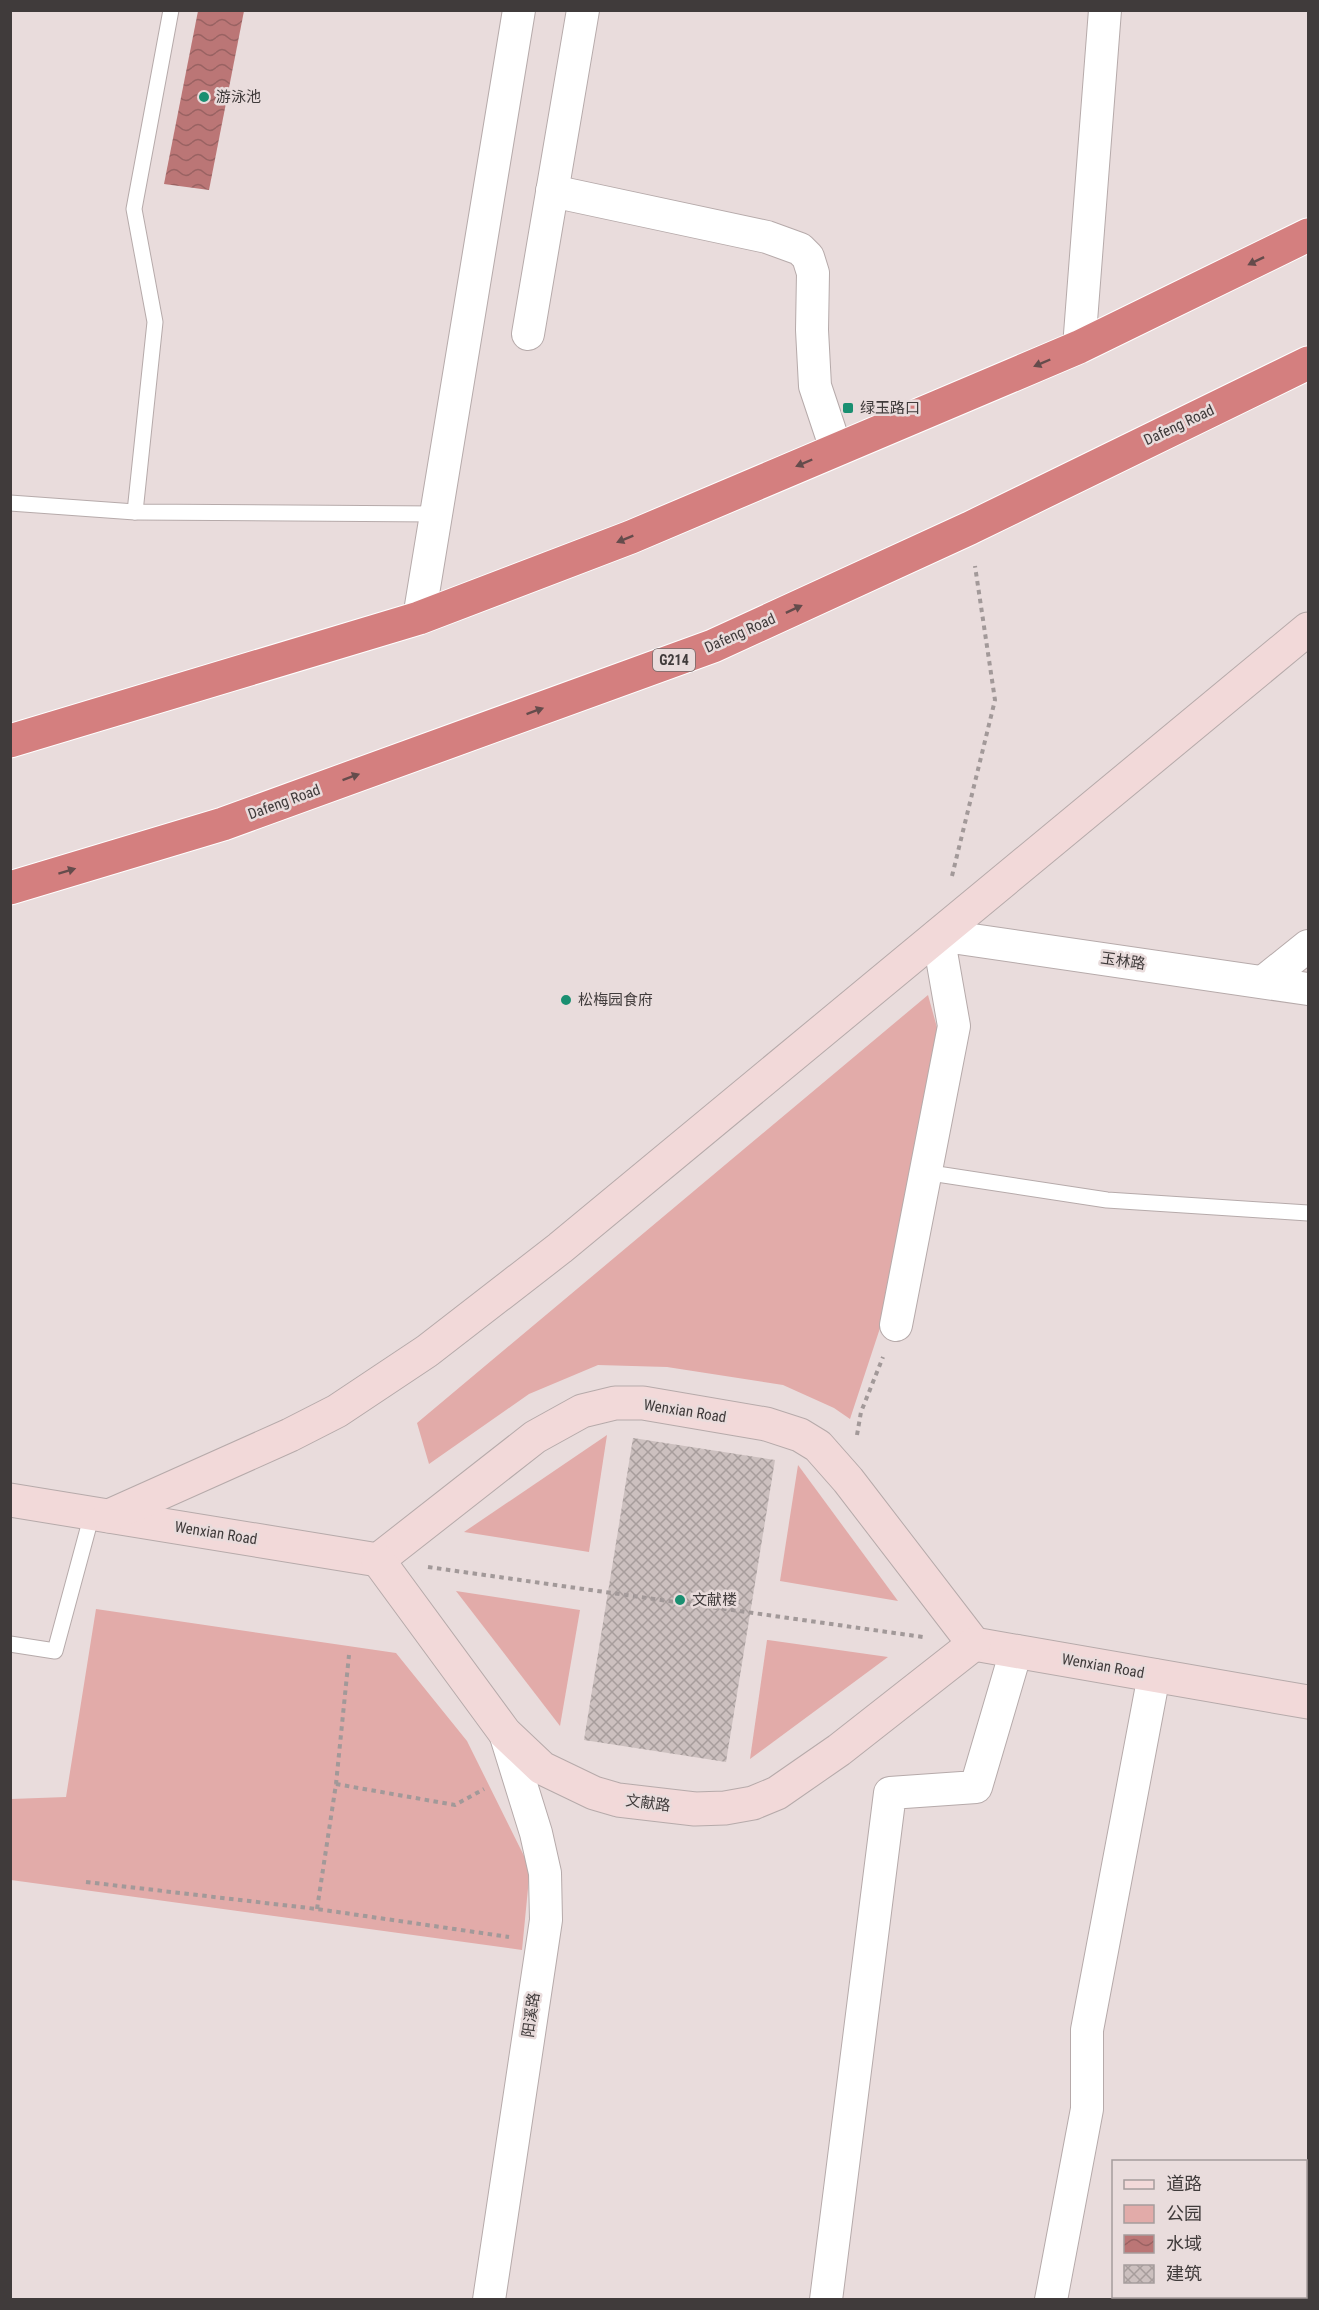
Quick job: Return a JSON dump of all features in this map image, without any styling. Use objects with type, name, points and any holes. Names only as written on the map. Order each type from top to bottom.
[{"type":"highway","points":[[10,741],[419,618],[631,537],[1079,347],[1308,235]]},
{"type":"highway","name":"Dafeng Road","points":[[10,888],[223,824],[713,646],[970,528],[1308,363]]},
{"type":"street","points":[[419,618],[519,10]]},
{"type":"street","points":[[528,334],[583,10]]},
{"type":"street","points":[[1079,347],[1105,10]]},
{"type":"street","points":[[552,191],[766,237],[800,249],[808,257],[813,273],[812,330],[815,386],[836,449]]},
{"type":"street","points":[[100,1515],[290,1435],[337,1411],[427,1351],[560,1248],[794,1057],[1308,629]]},
{"type":"street","points":[[896,1325],[954,1026],[938,935]]},
{"type":"street","name":"玉林路","points":[[938,935],[1308,989]]},
{"type":"street","points":[[1263,982],[1308,946]]},
{"type":"street","name":"Wenxian Road","points":[[10,1500],[378,1560],[535,1437],[582,1411],[615,1403],[644,1403],[754,1422],[800,1434],[818,1446],[848,1480],[974,1644],[1308,1702]]},
{"type":"street","name":"文献路","points":[[378,1560],[505,1734],[542,1768],[594,1793],[618,1800],[695,1809],[725,1808],[753,1803],[777,1793],[839,1750],[974,1644]]},
{"type":"street","points":[[826,2300],[890,1793],[976,1787],[1016,1651]]},
{"type":"street","points":[[1051,2300],[1087,2109],[1087,2030],[1154,1675]]},
{"type":"street","name":"阳溪路","points":[[489,2300],[546,1920],[545,1873],[536,1833],[505,1734]]},
{"type":"lane","points":[[135,512],[155,322],[134,209],[171,10]]},
{"type":"lane","points":[[10,504],[135,512],[436,514]]},
{"type":"lane","points":[[924,1172],[1107,1200],[1308,1213]]},
{"type":"lane","points":[[10,1644],[55,1651],[100,1515]]},
{"type":"path","points":[[951,877],[995,700],[970,528]]},
{"type":"path","points":[[848,1480],[861,1412],[896,1325]]},
{"type":"path","points":[[378,1560],[974,1644]]},
{"type":"path","points":[[317,1909],[336,1784],[349,1654]]},
{"type":"path","points":[[336,1784],[455,1805],[516,1771]]},
{"type":"path","points":[[86,1882],[317,1909],[542,1942]]},
{"type":"green space","points":[[928,995],[941,1042],[885,1313],[850,1419],[834,1408],[783,1385],[667,1367],[598,1365],[529,1394],[429,1464],[417,1423]]},
{"type":"green space","points":[[607,1435],[589,1552],[464,1532]]},
{"type":"green space","points":[[798,1465],[898,1601],[780,1581]]},
{"type":"green space","points":[[456,1591],[580,1610],[560,1726]]},
{"type":"green space","points":[[96,1609],[396,1653],[467,1741],[530,1868],[522,1950],[11,1880],[11,1799],[66,1797]]},
{"type":"green space","points":[[768,1640],[888,1657],[750,1759]]},
{"type":"water","name":"游泳池","points":[[198,11],[244,11],[209,190],[164,184]]},
{"type":"building","name":"文献楼","points":[[633,1438],[775,1460],[726,1762],[584,1740]]},
{"type":"place","name":"游泳池","points":[[204,97]]},
{"type":"place","name":"绿玉路口","points":[[848,408]]},
{"type":"place","name":"松梅园食府","points":[[566,1000]]},
{"type":"place","name":"文献楼","points":[[680,1600]]}]
